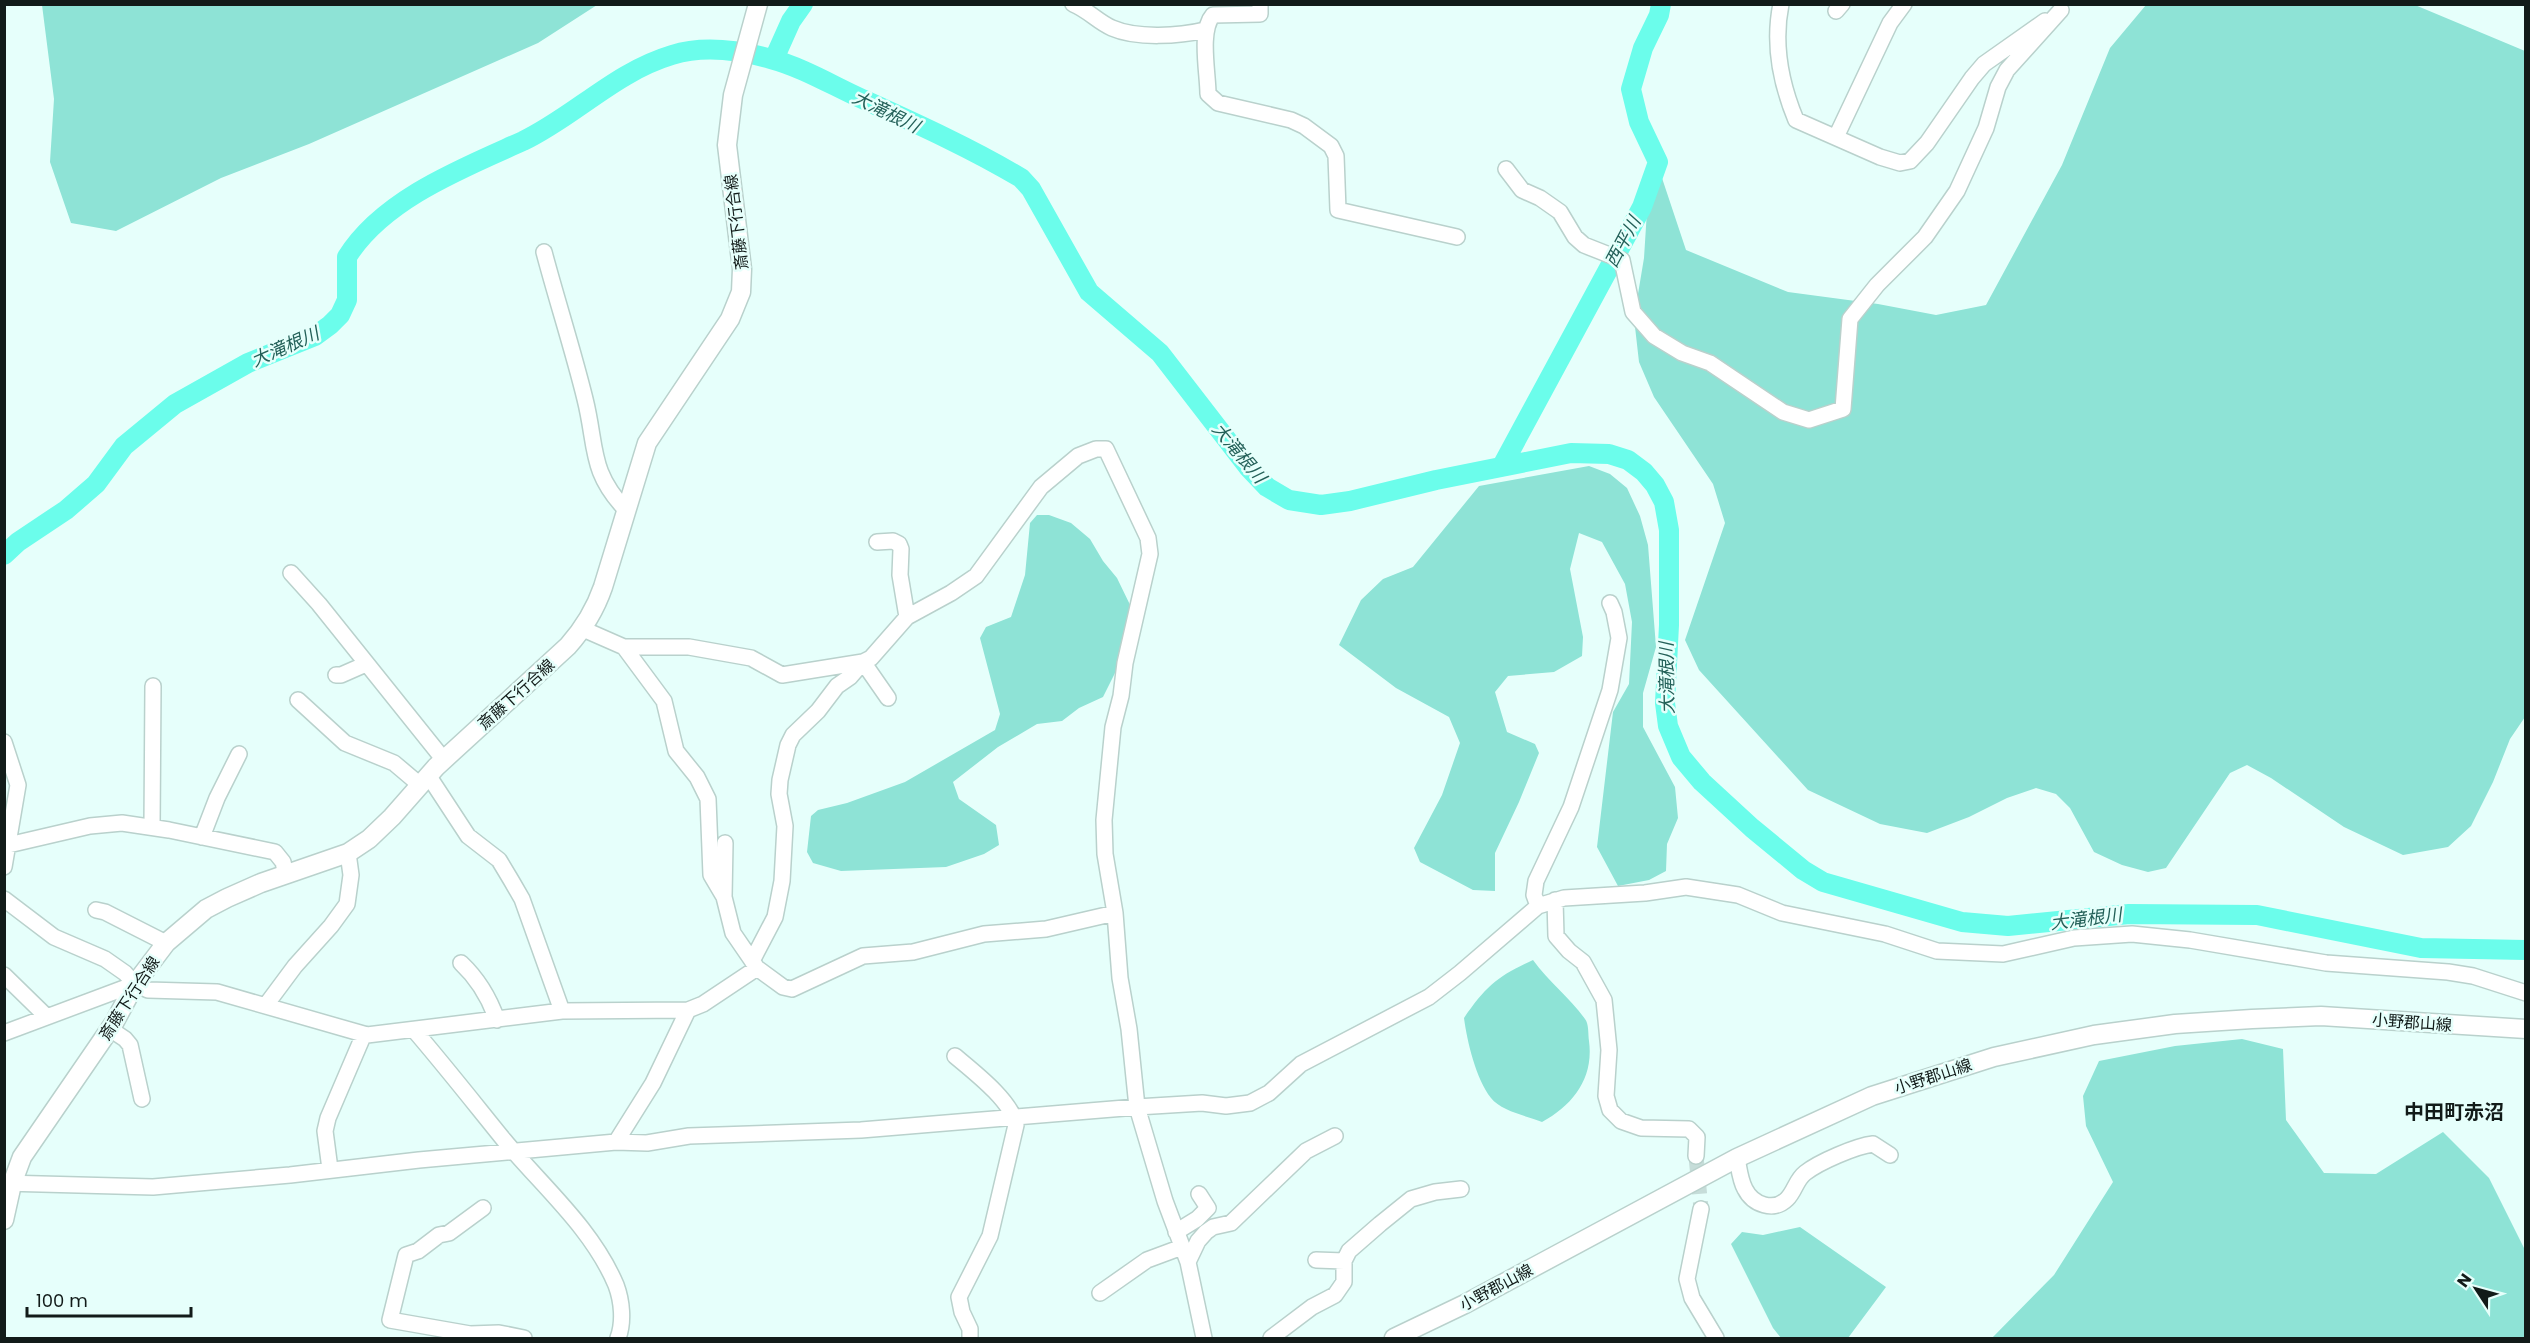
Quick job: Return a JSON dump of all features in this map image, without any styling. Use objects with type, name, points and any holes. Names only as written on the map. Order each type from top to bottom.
[{"type":"main road","name":"斎藤下行合線","points":[[4,1220],[8,1184],[22,1157],[110,1029],[135,984],[166,943],[206,909],[244,890],[348,853],[369,839],[444,760],[568,646],[583,629],[595,609],[603,588],[647,443],[730,319],[741,292],[742,269],[727,145],[735,90],[758,4]]},
{"type":"main road","name":"小野郡山線","points":[[1394,1338],[1465,1304],[1737,1158],[1872,1096],[1994,1057],[2094,1035],[2175,1024],[2321,1016],[2526,1029]]},
{"type":"street","points":[[1260,4],[1260,14],[1213,15],[1205,30],[1208,94],[1218,103],[1291,120],[1304,126],[1331,146],[1336,156],[1338,210],[1457,237]]},
{"type":"street","points":[[1781,4],[1778,48],[1788,99],[1796,120],[1880,157],[1900,163],[1910,161],[1927,143],[1971,78],[1984,64],[2003,48],[2065,7]]},
{"type":"street","points":[[1836,137],[1890,23],[1904,4]]},
{"type":"street","points":[[1075,5],[1112,28],[1133,33],[1184,35],[1205,30]]},
{"type":"street","points":[[1506,169],[1522,190],[1540,198],[1560,212],[1575,237],[1584,245],[1622,260],[1633,312],[1654,336],[1682,352],[1710,363],[1783,412],[1809,420],[1843,409],[1850,319],[1877,285],[1925,237],[1957,191],[1986,128],[1998,87],[2007,70],[2065,7]]},
{"type":"street","points":[[544,252],[586,400],[600,473],[613,496],[626,510]]},
{"type":"street","points":[[583,629],[624,647],[689,647],[751,658],[782,675],[863,662],[871,658],[907,617],[951,593],[976,576],[1041,487],[1078,456],[1096,449],[1106,449],[1148,537],[1150,554],[1113,727],[1106,788],[1105,854],[1115,913],[1120,978],[1129,1029],[1137,1107],[1165,1201],[1188,1262],[1204,1338]]},
{"type":"street","points":[[877,542],[893,541],[902,549],[900,575],[907,617]]},
{"type":"street","points":[[291,573],[444,760]]},
{"type":"street","points":[[1538,906],[1534,895],[1536,881],[1571,807],[1614,675],[1619,638],[1610,603]]},
{"type":"street","points":[[624,647],[664,701],[676,751],[697,777],[708,799],[711,875],[724,897]]},
{"type":"street","points":[[863,662],[888,698]]},
{"type":"street","points":[[4,899],[54,937],[105,959],[125,973],[135,984],[148,990],[217,992],[364,1034],[385,1034],[562,1011],[688,1010],[703,1004],[754,964],[774,916],[782,881],[785,826],[779,794],[788,745],[793,735],[824,705],[837,686],[850,677],[863,662]]},
{"type":"street","points":[[336,675],[366,664]]},
{"type":"street","points":[[152,827],[153,687]]},
{"type":"street","points":[[298,700],[345,742],[394,763],[424,780],[468,836],[499,860],[522,899],[562,1011]]},
{"type":"street","points":[[4,741],[18,785],[4,867]]},
{"type":"street","points":[[202,837],[217,798],[239,754]]},
{"type":"street","points":[[6,846],[107,823],[152,827],[275,852],[283,862],[286,875]]},
{"type":"street","points":[[725,843],[724,897],[733,933],[754,964],[783,987],[792,988],[863,957],[913,952],[984,934],[1046,929],[1115,913]]},
{"type":"street","points":[[266,1005],[295,966],[332,926],[346,904],[351,875],[348,853]]},
{"type":"street","points":[[8,1184],[153,1187],[616,1142],[647,1143],[689,1136],[861,1130],[1137,1107],[1202,1103],[1226,1106],[1250,1103],[1269,1093],[1301,1064],[1429,997],[1538,906],[1556,900],[1645,893],[1686,887],[1738,895],[1782,913],[1885,934],[1937,951],[2003,954],[2074,938],[2132,934],[2190,940],[2326,963],[2448,972],[2473,976],[2526,993]]},
{"type":"street","points":[[1556,900],[1556,936],[1583,962],[1604,999],[1609,1050],[1606,1096],[1610,1110],[1621,1121],[1641,1128],[1689,1129],[1697,1137],[1696,1156]]},
{"type":"street","points":[[96,910],[105,912],[166,943]]},
{"type":"street","points":[[461,963],[482,986],[497,1020]]},
{"type":"street","points":[[4,975],[46,1016]]},
{"type":"street","points":[[4,1034],[46,1016],[135,984]]},
{"type":"street","points":[[616,1142],[653,1083],[688,1010]]},
{"type":"street","points":[[110,1029],[130,1045],[142,1099]]},
{"type":"street","points":[[414,1030],[459,1081],[505,1142],[587,1234],[616,1286],[622,1317],[618,1338]]},
{"type":"street","points":[[330,1169],[325,1131],[328,1118],[364,1034]]},
{"type":"street","points":[[955,1056],[990,1087],[1015,1116],[1016,1125],[990,1236],[959,1297],[962,1312],[970,1329],[970,1338]]},
{"type":"street","points":[[1188,1262],[1198,1241],[1206,1232],[1214,1227],[1231,1223],[1306,1151],[1335,1136]]},
{"type":"street","points":[[1737,1158],[1745,1189],[1751,1197],[1762,1205],[1775,1206],[1787,1199],[1805,1173],[1826,1162],[1873,1144],[1890,1155]]},
{"type":"street","points":[[1271,1338],[1312,1307],[1335,1295],[1344,1282],[1344,1261],[1349,1251],[1412,1199],[1435,1192],[1461,1189]]},
{"type":"street","points":[[1100,1293],[1179,1239],[1208,1208],[1199,1194]]},
{"type":"street","points":[[483,1208],[449,1233],[439,1234],[418,1251],[406,1255],[390,1320],[470,1334],[524,1338]]},
{"type":"street","points":[[1701,1209],[1687,1279],[1692,1298],[1716,1338]]},
{"type":"street","points":[[1317,1260],[1344,1261]]},
{"type":"green space","points":[[42,4],[597,5],[538,43],[309,144],[221,178],[116,231],[71,223],[50,162],[54,99]]},
{"type":"green space","points":[[2146,5],[2415,5],[2525,51],[2525,717],[2510,739],[2493,782],[2471,826],[2448,847],[2403,855],[2344,827],[2271,778],[2247,765],[2230,773],[2166,868],[2148,872],[2122,865],[2094,852],[2070,808],[2056,794],[2036,788],[2007,798],[1969,817],[1927,833],[1880,824],[1808,790],[1699,670],[1685,640],[1725,523],[1713,484],[1654,397],[1639,362],[1634,318],[1644,258],[1649,179],[1661,175],[1686,250],[1788,292],[1878,304],[1936,315],[1986,305],[2062,165],[2110,48]]},
{"type":"green space","points":[[1589,466],[1610,474],[1627,488],[1640,516],[1648,545],[1656,647],[1643,693],[1643,727],[1675,787],[1678,818],[1667,844],[1666,871],[1649,880],[1618,886],[1597,847],[1613,712],[1629,684],[1632,622],[1625,584],[1602,542],[1579,533],[1570,569],[1583,637],[1582,656],[1554,672],[1508,676],[1495,692],[1507,732],[1535,744],[1539,753],[1495,853],[1495,891],[1473,890],[1420,862],[1414,848],[1442,795],[1460,743],[1449,717],[1396,688],[1339,645],[1361,600],[1383,579],[1413,567],[1479,486]]},
{"type":"green space","points":[[1037,515],[1049,515],[1071,523],[1090,539],[1103,561],[1117,578],[1133,611],[1119,665],[1103,697],[1079,708],[1062,721],[1037,724],[998,747],[953,782],[959,799],[996,825],[999,845],[984,854],[946,867],[841,871],[813,863],[807,852],[811,816],[818,810],[847,803],[905,782],[995,730],[1000,714],[980,638],[986,627],[1011,617],[1025,575],[1030,523]]},
{"type":"green space","points":[[1533,960],[1585,1019],[1588,1026],[1590,1054],[1585,1078],[1572,1099],[1542,1122],[1508,1110],[1491,1098],[1477,1070],[1464,1018],[1494,983]]},
{"type":"green space","points":[[2242,1039],[2283,1049],[2286,1120],[2324,1173],[2376,1174],[2443,1132],[2489,1178],[2525,1250],[2525,1338],[1992,1338],[2054,1275],[2113,1182],[2086,1126],[2083,1096],[2099,1061],[2175,1046]]},
{"type":"green space","points":[[1800,1227],[1886,1287],[1848,1338],[1781,1338],[1773,1328],[1731,1244],[1742,1232],[1763,1235]]},
{"type":"waterway","points":[[774,59],[791,21],[803,4]]},
{"type":"waterway","name":"西平川","points":[[1502,466],[1642,207],[1658,162],[1639,122],[1631,89],[1643,48],[1659,15],[1661,4]]},
{"type":"waterway","name":"大滝根川","points":[[4,555],[18,542],[66,510],[96,484],[124,446],[175,404],[248,363],[315,336],[330,325],[340,315],[347,300],[347,257],[362,236],[403,202],[450,174],[542,131],[614,83],[651,63],[672,55],[696,50],[747,53],[782,62],[804,71],[941,135],[1021,178],[1031,189],[1089,292],[1160,353],[1248,467],[1267,487],[1289,500],[1321,505],[1350,501],[1436,480],[1571,453],[1609,454],[1628,460],[1644,472],[1655,485],[1664,502],[1669,530],[1669,625],[1665,703],[1668,726],[1681,757],[1702,782],[1752,828],[1803,870],[1823,882],[1962,922],[2008,926],[2129,914],[2257,915],[2421,948],[2526,950]]},
{"type":"tunnel","points":[[1696,1156],[1701,1209]]},
{"type":"district","name":"中田町赤沼","points":[[2454,1112]]}]
